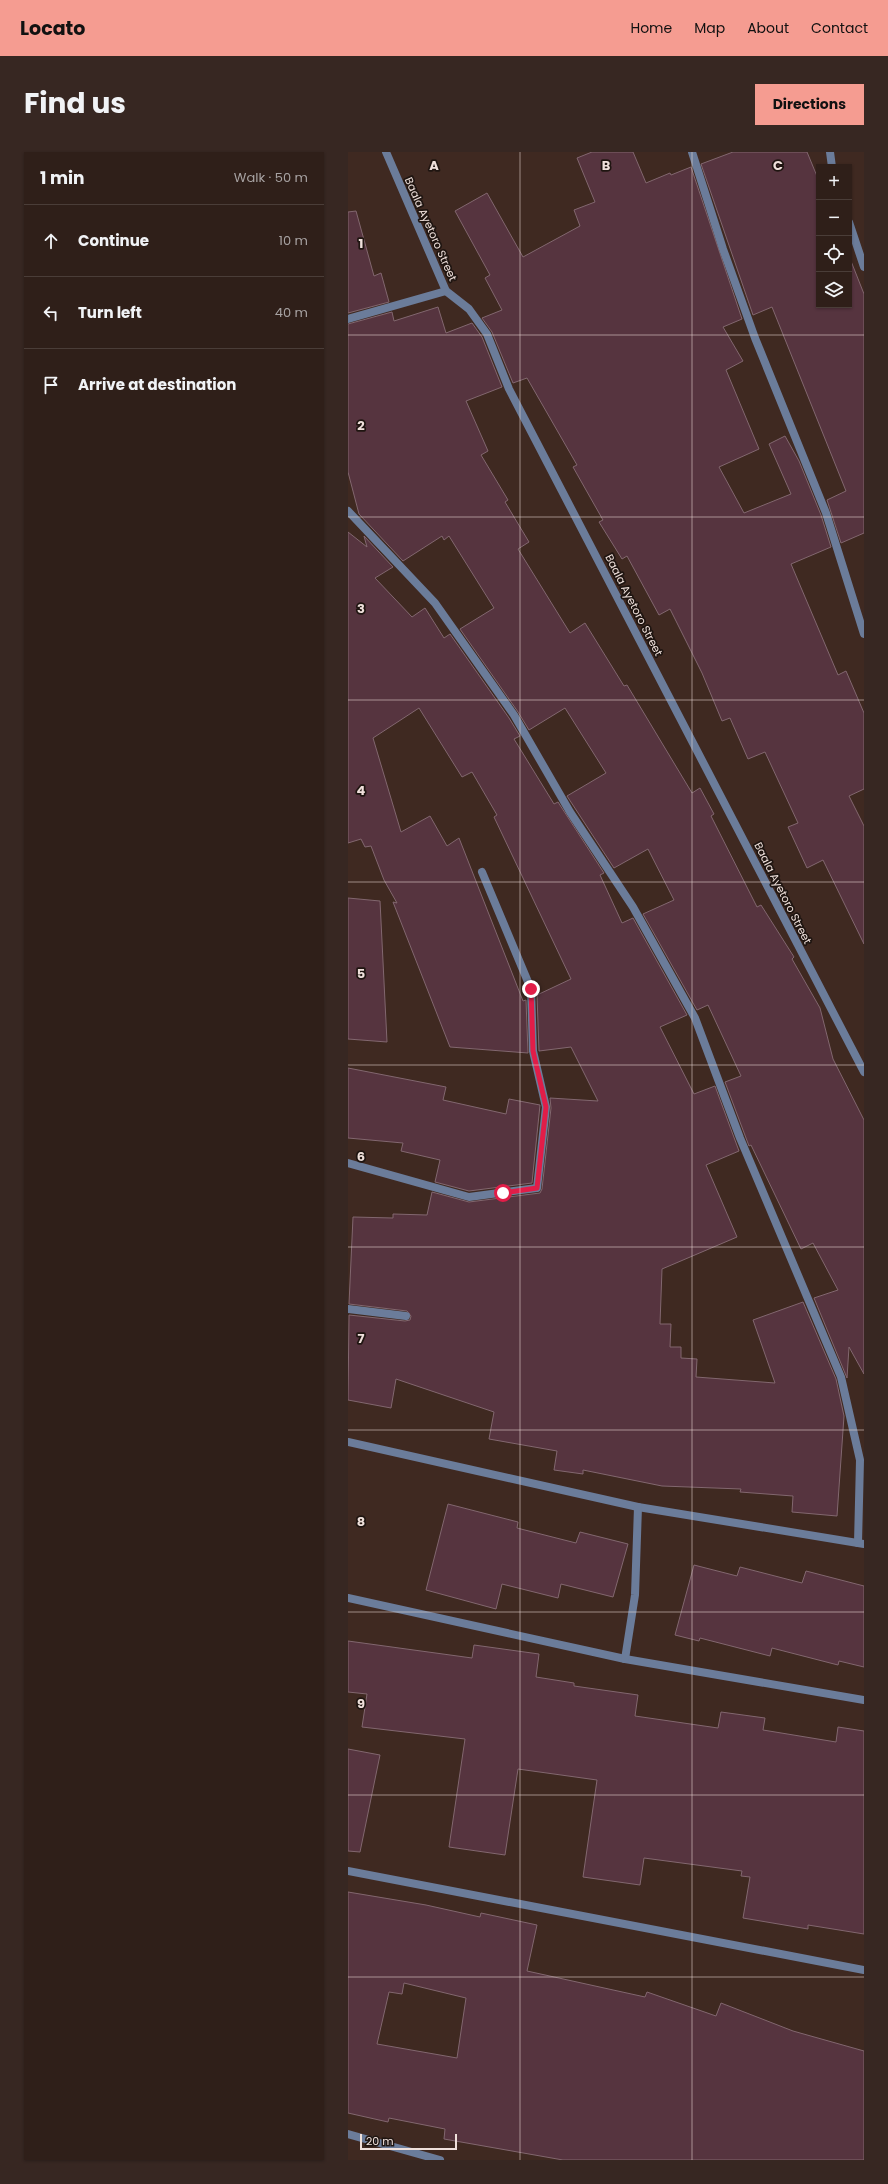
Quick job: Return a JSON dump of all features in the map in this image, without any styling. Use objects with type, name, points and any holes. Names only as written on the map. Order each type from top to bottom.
[{"type":"street","name":"Baala Ayetoro Street","points":[[386,152],[446,291],[469,309],[487,334],[509,389],[864,1072]]},
{"type":"street","points":[[692,152],[723,249],[755,338],[826,513],[864,634]]},
{"type":"street","points":[[830,152],[832,164]]},
{"type":"street","points":[[852,231],[864,267]]},
{"type":"street","points":[[348,319],[446,291]]},
{"type":"street","points":[[348,511],[435,603],[514,715],[570,812],[633,907],[695,1018],[740,1138],[841,1377],[860,1460],[861,1543],[638,1506],[348,1442]]},
{"type":"street","points":[[348,1163],[470,1197],[537,1188],[546,1107],[533,1051],[531,989],[482,872]]},
{"type":"street","points":[[348,1309],[406,1316]]},
{"type":"street","points":[[625,1659],[635,1595],[638,1506]]},
{"type":"street","points":[[348,1598],[625,1659],[864,1700]]},
{"type":"street","points":[[348,1871],[864,1970]]},
{"type":"street","points":[[348,2134],[440,2160]]},
{"type":"building","points":[[592,152],[633,152],[646,183],[670,173],[671,175],[691,167],[742,319],[723,327],[743,361],[726,370],[759,449],[719,467],[744,513],[791,494],[769,444],[785,436],[799,461],[821,515],[831,547],[791,564],[838,675],[846,671],[864,713],[864,789],[849,796],[864,826],[864,944],[823,860],[807,868],[788,827],[798,823],[765,752],[748,759],[730,718],[722,721],[702,673],[670,609],[659,615],[627,556],[622,559],[599,522],[603,520],[573,467],[577,465],[527,378],[513,383],[492,332],[482,318],[502,310],[485,278],[490,275],[455,211],[487,193],[523,257],[580,226],[574,210],[595,202],[577,158]]},
{"type":"building","points":[[733,152],[807,152],[816,174],[816,308],[852,308],[852,264],[864,294],[864,533],[841,543],[827,500],[846,491],[772,307],[753,315],[701,164]]},
{"type":"building","points":[[356,211],[374,276],[381,273],[389,302],[348,313],[348,212]]},
{"type":"building","points":[[438,307],[446,333],[472,323],[482,337],[502,387],[466,401],[488,451],[481,455],[508,500],[505,502],[529,542],[518,549],[570,633],[585,623],[624,686],[627,685],[692,793],[700,788],[714,814],[711,816],[757,907],[761,905],[794,957],[792,959],[820,1008],[833,1059],[864,1120],[864,1374],[849,1347],[847,1378],[814,1298],[838,1290],[813,1243],[801,1249],[751,1145],[749,1146],[725,1082],[741,1076],[708,1005],[697,1010],[643,914],[674,900],[648,849],[614,868],[567,796],[606,773],[565,708],[529,730],[460,629],[494,608],[449,536],[444,540],[442,536],[403,561],[359,514],[348,472],[348,324],[392,312],[394,321]]},
{"type":"building","points":[[348,532],[367,547],[364,536],[393,567],[375,578],[412,617],[425,608],[444,638],[450,634],[509,718],[520,736],[514,739],[554,804],[558,802],[604,873],[600,875],[622,923],[633,918],[687,1015],[660,1027],[694,1094],[715,1086],[739,1151],[706,1165],[737,1237],[662,1269],[660,1324],[671,1324],[670,1347],[681,1347],[681,1358],[697,1359],[696,1377],[775,1383],[753,1320],[803,1302],[836,1379],[844,1416],[837,1516],[792,1512],[793,1496],[740,1492],[741,1489],[662,1486],[583,1470],[583,1474],[554,1470],[557,1451],[489,1439],[494,1412],[396,1379],[391,1408],[348,1400],[349,1315],[405,1321],[410,1320],[411,1316],[407,1311],[349,1304],[353,1217],[393,1218],[393,1214],[427,1215],[432,1192],[469,1202],[540,1193],[542,1189],[551,1108],[550,1098],[598,1101],[571,1047],[539,1051],[537,995],[571,979],[494,817],[497,815],[472,772],[462,777],[419,708],[373,738],[401,832],[430,816],[447,846],[459,838],[523,1001],[526,1000],[528,1053],[450,1047],[393,902],[397,903],[384,880],[371,846],[365,847],[361,839],[348,843]]},
{"type":"building","points":[[348,898],[380,901],[387,1042],[348,1039]]},
{"type":"building","points":[[348,1068],[446,1087],[443,1100],[506,1114],[509,1099],[540,1105],[532,1183],[469,1191],[435,1182],[440,1160],[401,1151],[403,1143],[348,1138]]},
{"type":"building","points":[[448,1504],[518,1522],[517,1528],[576,1543],[580,1532],[628,1544],[613,1597],[561,1584],[558,1598],[502,1584],[496,1609],[426,1590]]},
{"type":"building","points":[[694,1565],[737,1576],[740,1567],[802,1583],[806,1571],[864,1586],[864,1667],[839,1661],[838,1665],[772,1648],[770,1656],[700,1638],[699,1641],[675,1635]]},
{"type":"building","points":[[348,1641],[472,1658],[474,1645],[539,1654],[536,1677],[574,1683],[574,1686],[638,1695],[635,1716],[718,1728],[721,1712],[765,1718],[763,1730],[836,1742],[838,1727],[864,1731],[864,1934],[808,1925],[808,1929],[743,1918],[750,1877],[741,1876],[742,1871],[644,1858],[640,1885],[583,1877],[597,1780],[518,1769],[505,1855],[449,1847],[465,1739],[362,1727],[367,1694],[348,1692]]},
{"type":"building","points":[[348,1749],[380,1755],[360,1852],[348,1851]]},
{"type":"building","points":[[348,1892],[426,1905],[480,1917],[481,1913],[537,1925],[527,1971],[645,1997],[647,1992],[716,2016],[721,2003],[793,2031],[864,2051],[864,2160],[563,2160],[444,2139],[445,2129],[389,2118],[388,2122],[348,2113]],"holes":[[[404,1983],[466,1998],[457,2058],[377,2044],[389,1992],[402,1994]]]},
{"type":"route","points":[[503,1193],[537,1188],[541,1168],[546,1107],[533,1051],[531,989]]}]
